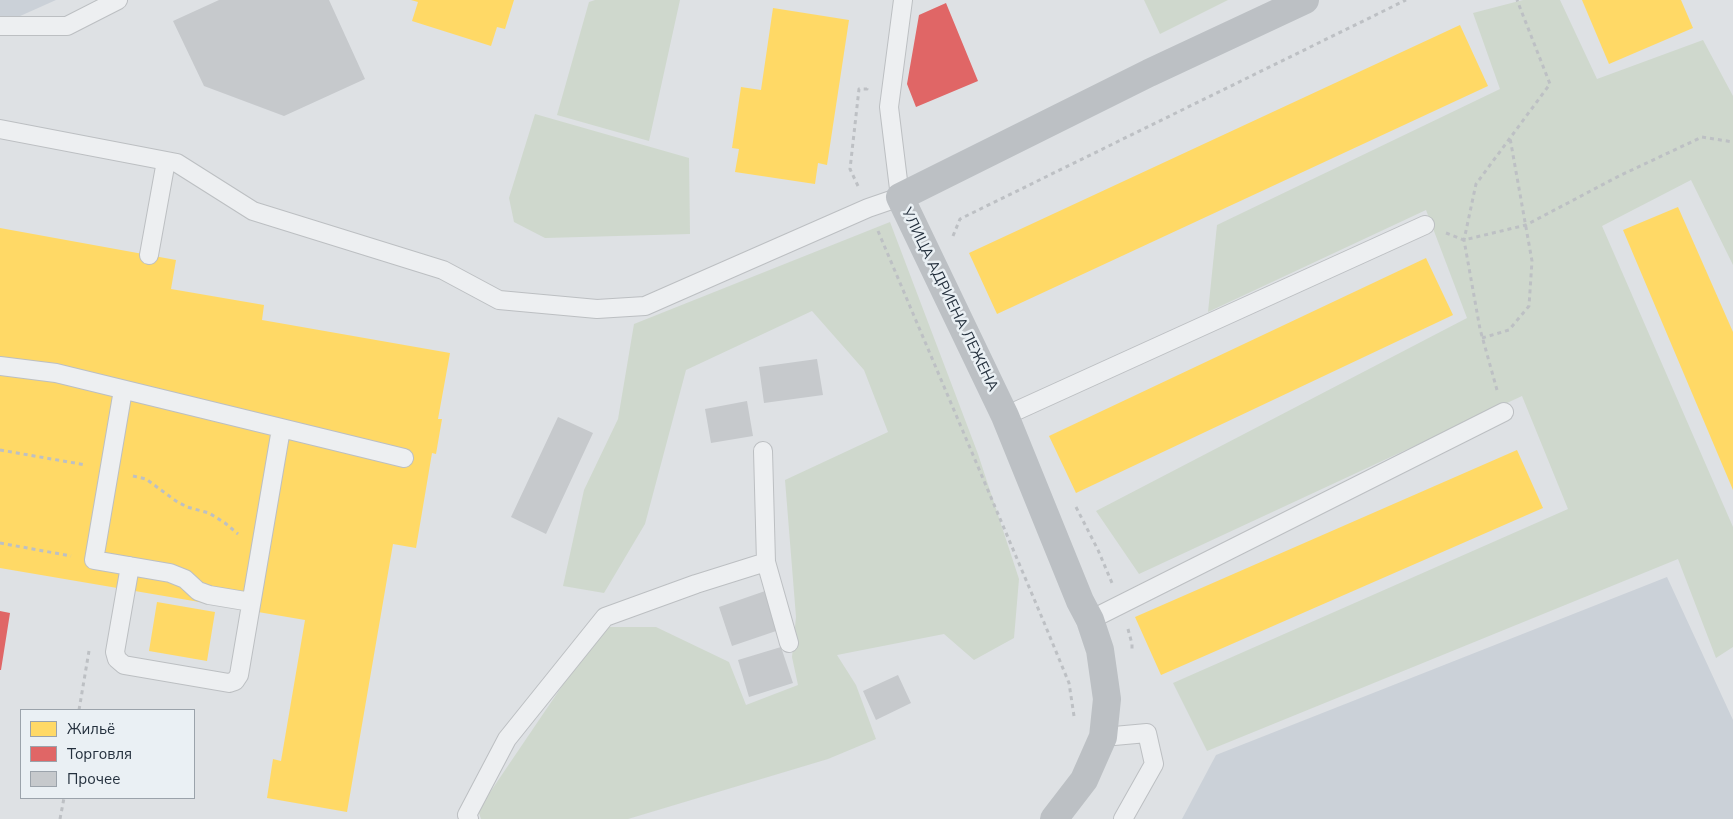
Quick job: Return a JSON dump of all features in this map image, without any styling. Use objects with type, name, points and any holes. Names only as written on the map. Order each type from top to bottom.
[{"type":"street","name":"УЛИЦА АДРИЕНА ЛЕЖЕНА","points":[[1054,819],[1084,780],[1102,737],[1107,699],[1100,650],[1090,620],[1080,601],[1005,416],[900,197],[1149,73],[1305,0]]},
{"type":"lane","points":[[0,26],[67,26],[118,0]]},
{"type":"lane","points":[[0,129],[177,163],[253,211],[443,270],[499,300],[597,309],[645,306],[868,208],[900,197],[890,107],[903,0]]},
{"type":"lane","points":[[148,255],[166,161]]},
{"type":"lane","points":[[1005,416],[1425,225]]},
{"type":"lane","points":[[0,366],[56,373],[404,458]]},
{"type":"lane","points":[[123,390],[94,560],[178,575],[198,591],[209,596],[251,602]]},
{"type":"lane","points":[[1090,620],[1504,412]]},
{"type":"lane","points":[[130,566],[115,652],[117,659],[124,665],[229,683],[235,681],[238,675],[281,429]]},
{"type":"lane","points":[[763,451],[766,562],[789,643]]},
{"type":"lane","points":[[469,819],[467,815],[508,739],[605,617],[696,584],[766,562]]},
{"type":"lane","points":[[1102,737],[1147,733],[1154,764],[1123,819]]},
{"type":"path","points":[[949,245],[960,218],[1406,0]]},
{"type":"path","points":[[1504,412],[1482,338],[1464,240],[1476,184],[1550,84],[1517,0]]},
{"type":"path","points":[[868,79],[867,89],[859,90],[850,169],[1047,629],[1068,683],[1075,720]]},
{"type":"path","points":[[1464,240],[1526,225],[1624,173],[1702,137],[1733,142]]},
{"type":"path","points":[[1482,338],[1509,330],[1529,306],[1532,261],[1510,138]]},
{"type":"path","points":[[0,450],[110,469],[146,480],[187,507],[209,513],[225,522],[242,538],[261,544]]},
{"type":"path","points":[[1075,505],[1098,550]]},
{"type":"path","points":[[0,543],[94,560]]},
{"type":"path","points":[[60,819],[64,799]]},
{"type":"shaded area","points":[[0,0],[56,0],[0,25]]},
{"type":"shaded area","points":[[595,0],[680,0],[649,141],[557,115],[589,2]]},
{"type":"shaded area","points":[[1144,0],[1228,0],[1160,34]]},
{"type":"shaded area","points":[[1523,0],[1560,0],[1597,79],[1703,40],[1733,96],[1733,265],[1691,180],[1602,226],[1733,527],[1733,647],[1716,658],[1678,559],[1207,751],[1173,683],[1568,509],[1522,396],[1139,574],[1096,511],[1467,318],[1426,210],[1208,312],[1217,225],[1500,89],[1473,13]]},
{"type":"shaded area","points":[[535,114],[689,158],[690,234],[545,238],[514,222],[509,198]]},
{"type":"shaded area","points":[[890,222],[978,454],[1019,579],[1014,638],[974,660],[944,634],[837,655],[856,685],[876,739],[828,759],[628,819],[481,819],[478,810],[602,627],[656,627],[729,662],[746,705],[798,685],[792,657],[796,617],[785,480],[888,432],[864,370],[812,311],[686,370],[645,524],[604,593],[563,586],[584,490],[618,419],[634,324]]},
{"type":"shaded area","points":[[1667,577],[1733,720],[1733,819],[1182,819],[1216,755]]},
{"type":"building: Жильё","points":[[411,0],[514,0],[505,29],[497,27],[491,46],[412,21],[418,2]]},
{"type":"building: Жильё","points":[[1582,0],[1681,0],[1693,28],[1609,64]]},
{"type":"building: Жильё","points":[[773,8],[849,20],[827,165],[818,163],[815,184],[735,172],[739,149],[732,148],[741,87],[761,90]]},
{"type":"building: Жильё","points":[[1460,25],[1488,86],[997,314],[969,253]]},
{"type":"building: Жильё","points":[[1678,207],[1733,332],[1733,490],[1623,230]]},
{"type":"building: Жильё","points":[[0,228],[176,260],[171,289],[264,305],[262,320],[450,353],[438,419],[442,419],[436,454],[432,453],[416,548],[393,544],[347,812],[267,798],[273,759],[281,761],[305,620],[0,568]]},
{"type":"building: Жильё","points":[[1426,258],[1453,315],[1076,493],[1049,436]]},
{"type":"building: Жильё","points":[[1517,450],[1543,508],[1161,675],[1135,617]]},
{"type":"building: Жильё","points":[[157,602],[215,612],[207,661],[149,651]]},
{"type":"building: Торговля","points":[[946,3],[978,81],[916,107],[907,84],[919,15]]},
{"type":"building: Торговля","points":[[0,611],[10,613],[1,670],[0,670]]},
{"type":"building: Прочее","points":[[219,0],[329,0],[365,79],[284,116],[204,86],[173,21]]},
{"type":"building: Прочее","points":[[817,359],[823,395],[764,403],[759,367]]},
{"type":"building: Прочее","points":[[747,401],[753,436],[711,443],[705,409]]},
{"type":"building: Прочее","points":[[558,417],[593,433],[546,534],[511,517]]},
{"type":"building: Прочее","points":[[768,590],[782,629],[732,646],[719,607]]},
{"type":"building: Прочее","points":[[781,647],[793,683],[749,697],[738,660]]},
{"type":"building: Прочее","points":[[898,675],[911,703],[876,720],[863,691]]}]
